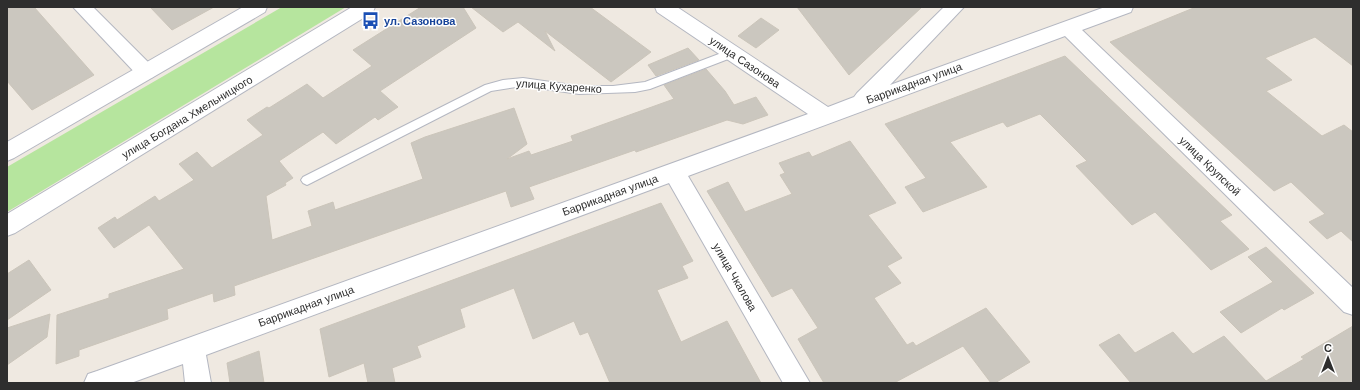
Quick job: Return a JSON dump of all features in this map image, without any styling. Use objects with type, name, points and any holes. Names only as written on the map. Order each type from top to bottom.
[{"type":"street","points":[[82,7],[146,72]]},
{"type":"street","points":[[7,152],[258,7]]},
{"type":"street","name":"улица Богдана Хмельницкого","points":[[7,226],[366,7]]},
{"type":"street","name":"улица Сазонова","points":[[664,7],[826,116]]},
{"type":"street","points":[[859,104],[955,7]]},
{"type":"street","name":"Баррикадная улица","points":[[97,383],[1124,7]]},
{"type":"street","name":"улица Крупской","points":[[1067,27],[1353,304]]},
{"type":"street","name":"улица Чкалова","points":[[674,172],[797,383]]},
{"type":"street","points":[[192,348],[198,383]]},
{"type":"lane","name":"улица Кухаренко","points":[[307,180],[478,92],[494,86],[527,82],[558,88],[615,90],[632,88],[646,86],[732,53]]},
{"type":"green space","points":[[282,7],[346,7],[7,212],[7,167]]},
{"type":"building","points":[[7,7],[34,7],[94,75],[32,110],[7,81]]},
{"type":"building","points":[[150,7],[214,7],[172,30]]},
{"type":"building","points":[[421,7],[463,7],[476,28],[380,91],[398,107],[378,120],[375,117],[336,144],[323,132],[279,161],[293,178],[285,183],[286,185],[266,196],[272,240],[312,226],[308,211],[333,202],[335,210],[423,179],[411,143],[514,108],[527,144],[507,159],[529,151],[531,155],[573,141],[571,136],[674,99],[664,85],[706,69],[725,91],[734,105],[756,97],[768,115],[743,124],[727,120],[529,187],[534,199],[511,207],[506,191],[234,286],[235,295],[214,302],[213,293],[167,309],[168,319],[79,350],[79,356],[56,364],[57,315],[109,298],[109,294],[184,269],[149,225],[114,248],[98,228],[115,217],[117,220],[155,196],[159,201],[194,180],[179,164],[197,152],[212,168],[263,135],[247,120],[267,107],[269,108],[307,84],[323,98],[372,66],[353,50]]},
{"type":"building","points":[[471,7],[590,7],[651,52],[611,82],[545,31],[555,51],[518,22],[503,32]]},
{"type":"building","points":[[797,7],[922,7],[849,75]]},
{"type":"building","points":[[1196,7],[1353,7],[1353,66],[1315,37],[1265,58],[1292,80],[1266,91],[1322,136],[1344,125],[1353,132],[1353,242],[1341,231],[1327,239],[1309,222],[1325,214],[1291,182],[1274,191],[1110,42]]},
{"type":"building","points":[[761,18],[779,30],[756,48],[738,36]]},
{"type":"building","points":[[688,48],[699,60],[656,76],[648,65]]},
{"type":"building","points":[[1065,56],[1232,215],[1220,221],[1249,249],[1211,270],[1155,212],[1132,225],[1076,166],[1087,161],[1040,114],[1007,127],[1003,122],[950,142],[987,187],[923,212],[905,187],[926,178],[885,124]]},
{"type":"building","points":[[850,141],[896,203],[868,215],[902,258],[887,266],[901,283],[874,298],[907,345],[913,342],[916,346],[986,308],[1030,362],[995,383],[991,383],[963,346],[894,383],[824,383],[798,339],[818,328],[792,288],[772,297],[707,191],[728,182],[745,212],[792,194],[780,175],[785,173],[779,163],[809,152],[812,157]]},
{"type":"building","points":[[661,203],[693,261],[682,266],[688,278],[657,290],[681,342],[727,321],[761,383],[610,383],[588,332],[580,335],[574,321],[533,339],[514,288],[460,309],[465,327],[417,346],[421,357],[392,368],[395,383],[368,383],[364,363],[329,377],[320,329]]},
{"type":"building","points":[[1266,247],[1314,293],[1284,310],[1282,308],[1241,333],[1220,312],[1273,282],[1248,257]]},
{"type":"building","points":[[29,260],[51,290],[7,320],[7,274]]},
{"type":"building","points":[[50,314],[47,337],[7,365],[7,328]]},
{"type":"building","points":[[1353,326],[1353,383],[1131,383],[1099,345],[1119,334],[1135,353],[1173,332],[1193,354],[1224,336],[1266,381],[1304,359],[1301,357]]},
{"type":"building","points":[[259,351],[264,383],[230,383],[227,363]]},
{"type":"place","name":"ул. Сазонова","points":[[371,21]]}]
